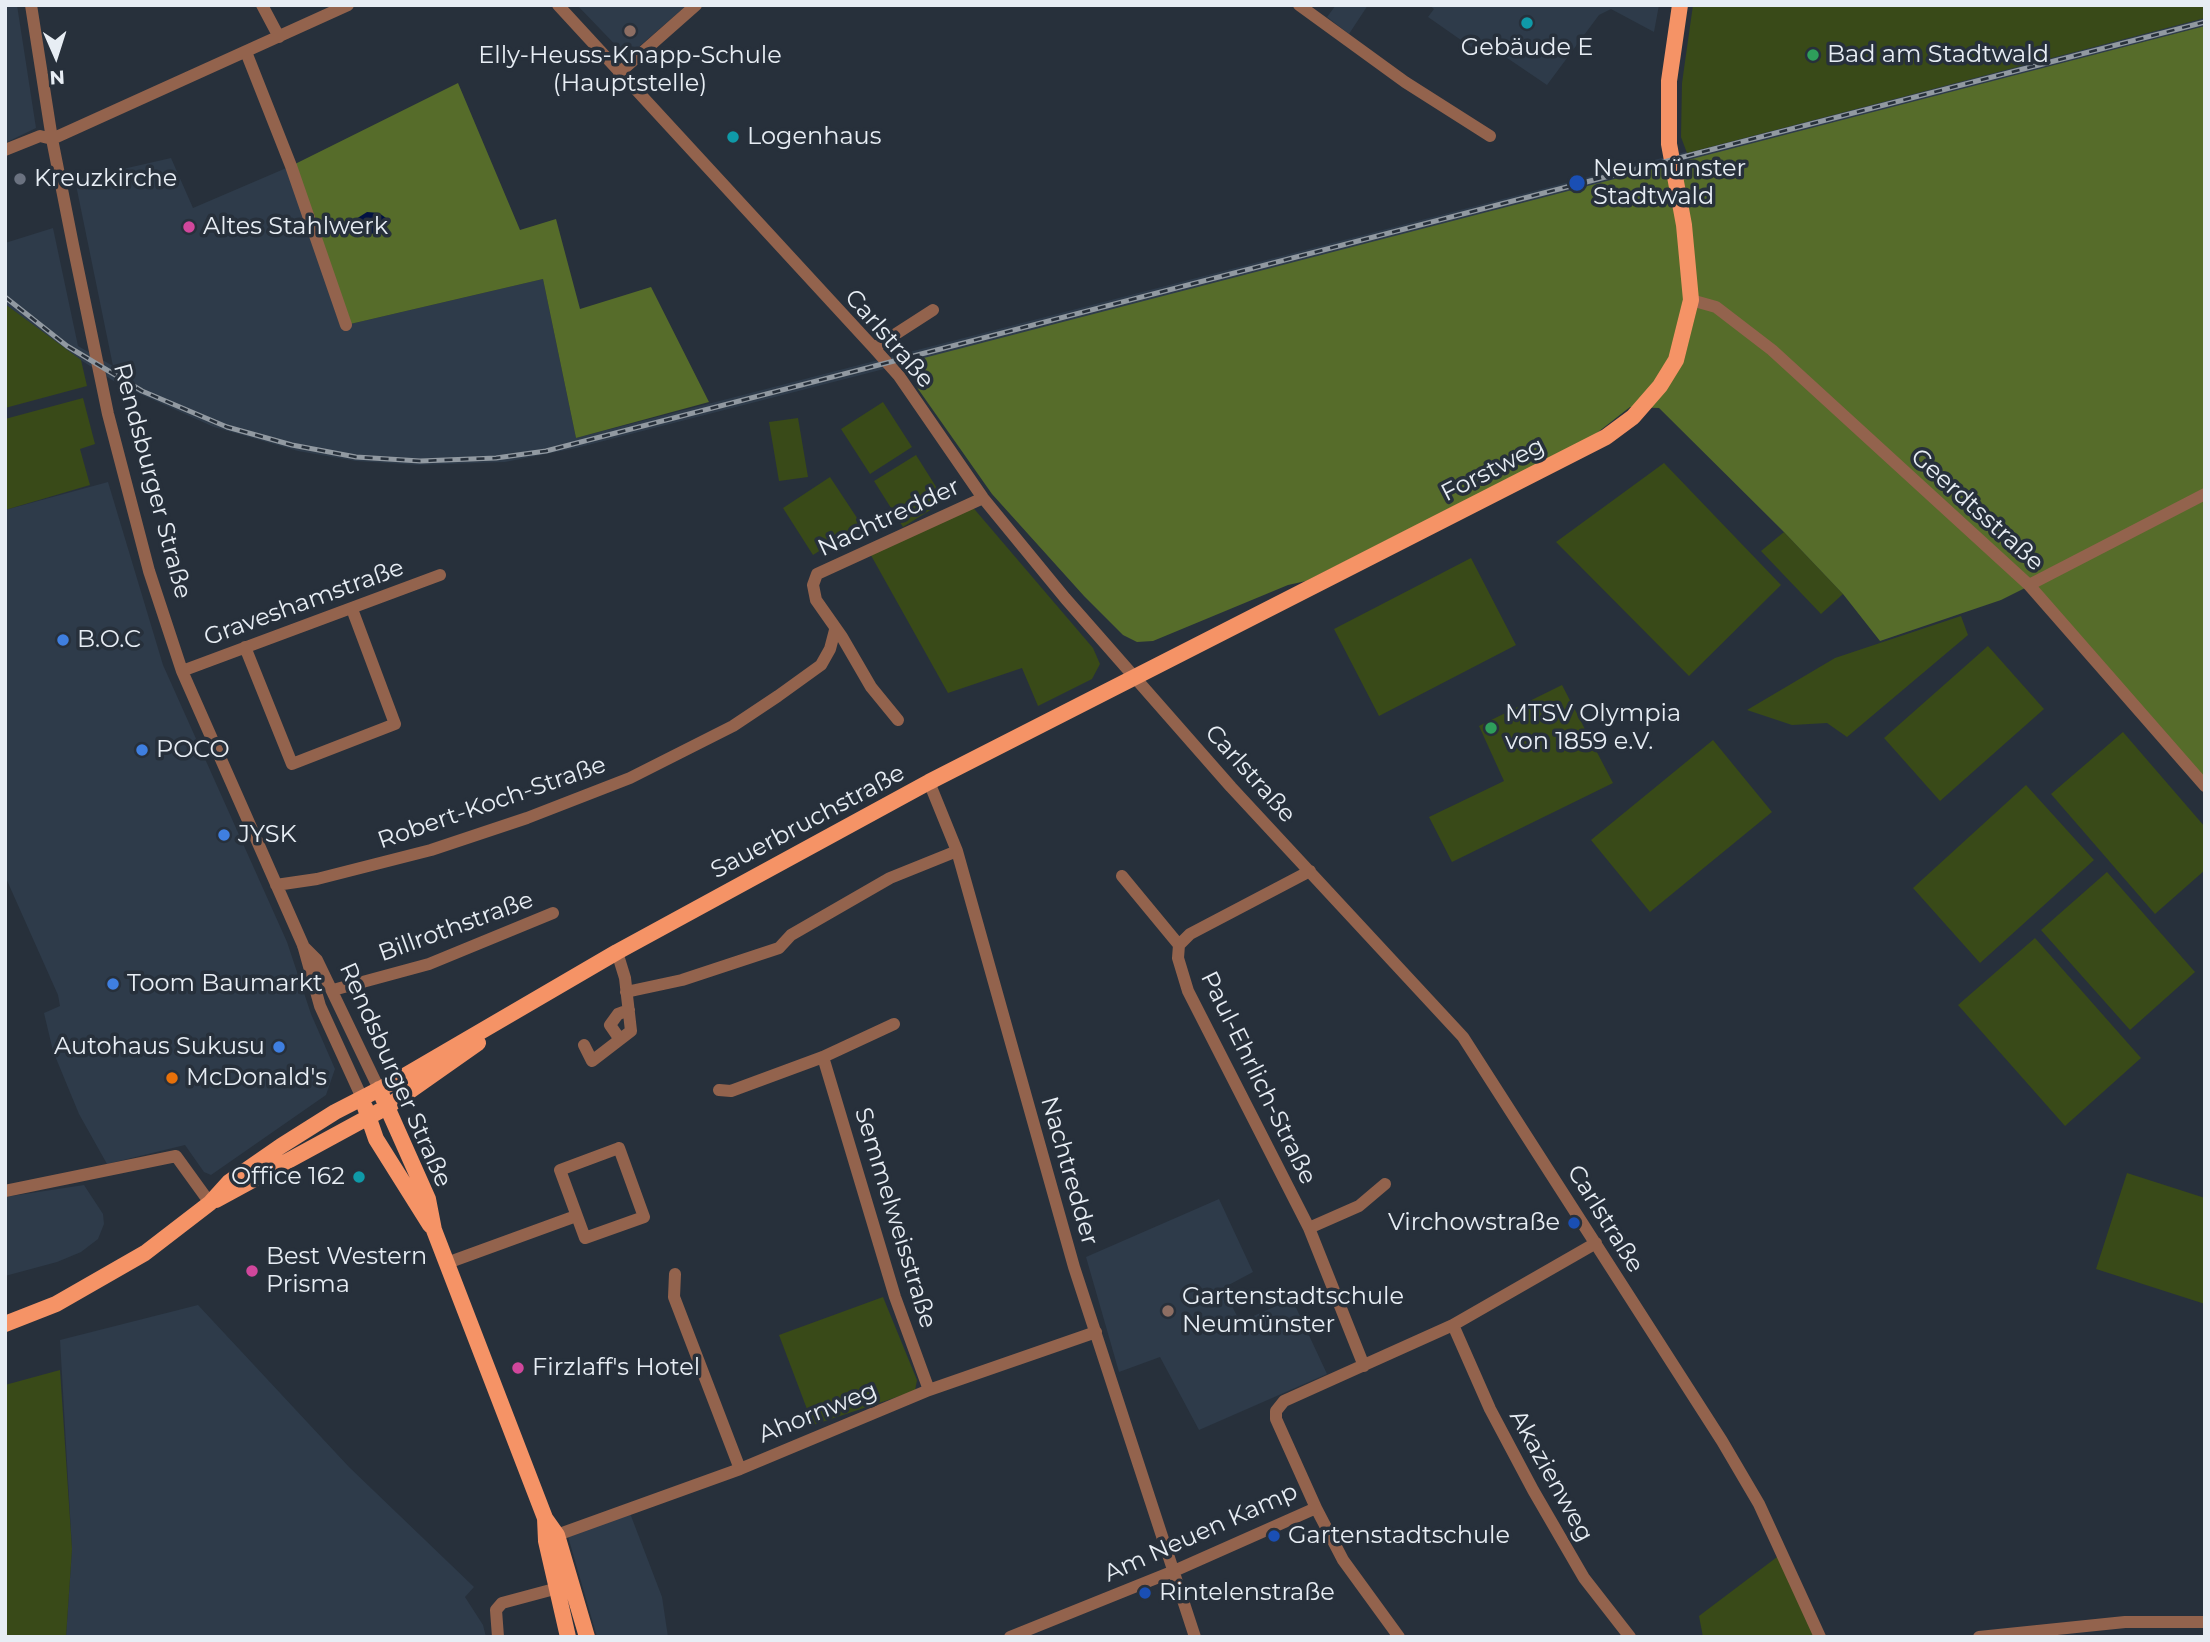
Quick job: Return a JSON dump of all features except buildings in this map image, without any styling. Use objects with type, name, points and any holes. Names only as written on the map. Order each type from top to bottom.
[{"type":"main road","name":"Forstweg","points":[[1135,677],[1606,437],[1633,417],[1660,386],[1676,359],[1691,300],[1688,254],[1670,144],[1669,81],[1679,5]]},
{"type":"main road","name":"Sauerbruchstraße","points":[[210,1203],[239,1175],[362,1098],[617,953],[929,782],[1135,677]]},
{"type":"main road","name":"Sauerbruchstraße","points":[[210,1203],[387,1107],[430,1080],[493,1033],[508,1017]]},
{"type":"main road","name":"Rendsburger Straße","points":[[379,1089],[428,1199],[434,1230],[545,1518],[557,1535],[587,1637]]},
{"type":"main road","name":"Rendsburger Straße","points":[[362,1098],[368,1117],[394,1169],[434,1230]]},
{"type":"main road","points":[[5,1324],[56,1304],[145,1253],[210,1203]]},
{"type":"main road","name":"Rendsburger Straße","points":[[545,1518],[546,1541],[568,1637]]},
{"type":"street","name":"Rendsburger Straße","points":[[31,5],[51,139],[127,492],[182,671],[303,946],[320,1006],[362,1098]]},
{"type":"street","points":[[262,5],[279,37]]},
{"type":"street","points":[[5,150],[40,136],[51,139],[348,5]]},
{"type":"street","name":"Carlstraße","points":[[558,5],[899,376],[984,498],[1135,677],[1463,1037],[1695,1398],[1759,1504],[1820,1637]]},
{"type":"street","points":[[619,73],[696,5]]},
{"type":"street","points":[[1299,5],[1405,82],[1490,136]]},
{"type":"street","points":[[246,52],[291,166],[346,325]]},
{"type":"street","name":"Geerdtsstraße","points":[[1691,300],[1716,307],[1772,350],[2029,585],[2205,786]]},
{"type":"street","points":[[874,348],[933,310]]},
{"type":"street","points":[[2029,585],[2205,494]]},
{"type":"street","name":"Nachtredder","points":[[898,720],[871,687],[842,637],[816,600],[813,585],[817,573],[984,498]]},
{"type":"street","name":"Graveshamstraße","points":[[182,671],[440,575]]},
{"type":"street","points":[[245,647],[292,764],[396,724],[352,609]]},
{"type":"street","name":"Robert-Koch-Straße","points":[[276,885],[366,867],[458,841],[583,798],[682,753],[733,726],[821,665],[830,649],[835,630]]},
{"type":"street","name":"Nachtredder","points":[[929,782],[957,851],[1074,1267],[1125,1431],[1174,1571]]},
{"type":"street","points":[[626,992],[682,979],[779,948],[791,936],[890,878],[957,851]]},
{"type":"street","points":[[1122,876],[1179,945],[1204,926],[1310,871]]},
{"type":"street","name":"Billrothstraße","points":[[332,990],[429,964],[554,913]]},
{"type":"street","name":"Paul-Ehrlich-Straße","points":[[1179,945],[1178,958],[1188,990],[1309,1228],[1364,1366]]},
{"type":"street","name":"Rendsburger Straße","points":[[303,946],[317,960],[379,1089]]},
{"type":"street","points":[[584,1045],[592,1061],[631,1031],[617,953]]},
{"type":"street","points":[[719,1090],[731,1091],[823,1057],[894,1024]]},
{"type":"street","name":"Semmelweisstraße","points":[[823,1057],[895,1297],[929,1390]]},
{"type":"street","points":[[619,1148],[644,1217],[585,1238],[576,1216],[560,1170],[619,1148]]},
{"type":"street","points":[[5,1191],[176,1156],[210,1203]]},
{"type":"street","points":[[1309,1228],[1359,1206],[1385,1184]]},
{"type":"street","points":[[447,1263],[576,1216]]},
{"type":"street","points":[[1364,1366],[1453,1325],[1596,1243]]},
{"type":"street","points":[[675,1274],[674,1297],[740,1469]]},
{"type":"street","name":"Akazienweg","points":[[1453,1325],[1490,1409],[1533,1490],[1584,1578],[1630,1637]]},
{"type":"street","name":"Ahornweg","points":[[557,1535],[740,1469],[929,1390],[1096,1332]]},
{"type":"street","name":"Am Neuen Kamp","points":[[1010,1637],[1174,1571],[1316,1508],[1276,1419],[1276,1411],[1284,1401],[1364,1366]]},
{"type":"street","points":[[1316,1508],[1343,1560],[1399,1637]]},
{"type":"street","points":[[558,1588],[567,1568]]},
{"type":"street","points":[[1174,1571],[1195,1637]]},
{"type":"street","points":[[498,1637],[496,1610],[502,1603],[558,1588],[565,1590],[578,1606]]},
{"type":"street","points":[[1985,1636],[2125,1622],[2205,1622]]},
{"type":"shaded area","points":[[5,5],[17,5],[36,128],[5,143]]},
{"type":"shaded area","name":"Elly-Heuss-Knapp-Schule (Hauptstelle)","points":[[577,5],[687,5],[627,57]]},
{"type":"shaded area","points":[[1336,5],[1368,5],[1349,34],[1327,17]]},
{"type":"shaded area","points":[[1429,5],[1659,5],[1654,32],[1611,9],[1599,15],[1547,85],[1488,45],[1481,54],[1428,17],[1434,9]]},
{"type":"shaded area","points":[[2205,18],[2205,26],[1664,169],[576,448],[505,462],[419,465],[356,461],[298,451],[214,427],[120,385],[65,350],[5,304],[5,243],[53,228],[78,346],[113,366],[75,180],[171,158],[193,208],[291,166],[346,325],[543,279],[576,438]]},
{"type":"shaded area","points":[[367,212],[379,213],[386,218],[386,227],[376,233],[358,236],[354,232],[356,219]]},
{"type":"shaded area","points":[[108,482],[163,665],[287,942],[311,1014],[335,1069],[326,1095],[211,1175],[204,1172],[185,1145],[107,1164],[79,1114],[53,1051],[44,1013],[60,1006],[58,995],[5,876],[5,510]]},
{"type":"shaded area","points":[[84,1185],[103,1214],[104,1224],[98,1239],[81,1252],[57,1262],[5,1276],[5,1197]]},
{"type":"shaded area","name":"Gartenstadtschule Neumünster","points":[[1219,1199],[1253,1272],[1223,1288],[1240,1322],[1292,1299],[1327,1374],[1199,1430],[1160,1357],[1119,1372],[1086,1257]]},
{"type":"shaded area","points":[[198,1305],[349,1467],[474,1587],[465,1597],[483,1625],[486,1637],[66,1637],[72,1549],[60,1340]]},
{"type":"shaded area","points":[[628,1508],[662,1597],[668,1637],[597,1637],[567,1533]]},
{"type":"green space","points":[[1693,5],[2205,5],[2205,18],[1687,153],[1681,137],[1682,83]]},
{"type":"green space","points":[[2205,26],[2205,786],[2029,586],[2001,600],[1880,641],[1843,594],[1659,408],[1630,407],[1593,436],[1306,581],[1288,585],[1153,641],[1137,642],[1123,635],[1084,596],[992,494],[916,386],[916,360]]},
{"type":"green space","points":[[458,83],[520,230],[556,219],[580,309],[651,287],[709,402],[576,438],[543,279],[346,325],[291,166]]},
{"type":"green space","points":[[5,304],[81,360],[87,386],[5,408]]},
{"type":"green space","points":[[83,398],[95,444],[80,449],[90,485],[5,510],[5,419]]},
{"type":"green space","points":[[883,402],[912,447],[870,474],[841,429]]},
{"type":"green space","points":[[798,418],[808,477],[779,481],[769,422]]},
{"type":"green space","points":[[916,455],[945,501],[903,527],[874,481]]},
{"type":"green space","points":[[1664,463],[1781,585],[1689,676],[1556,542]]},
{"type":"green space","points":[[830,477],[861,524],[813,555],[783,508]]},
{"type":"green space","points":[[970,504],[1093,648],[1100,664],[1092,679],[1038,706],[1022,668],[948,693],[868,550]]},
{"type":"green space","points":[[1784,532],[1843,594],[1821,614],[1761,551]]},
{"type":"green space","points":[[1471,558],[1516,645],[1379,716],[1334,629]]},
{"type":"green space","points":[[1961,616],[1968,635],[1847,737],[1827,723],[1792,725],[1747,710],[1835,658]]},
{"type":"green space","points":[[1988,646],[2044,709],[1940,801],[1884,738]]},
{"type":"green space","points":[[1562,685],[1613,783],[1452,862],[1429,817],[1504,781],[1479,726]]},
{"type":"green space","points":[[2123,732],[2205,827],[2205,870],[2155,914],[2051,794]]},
{"type":"green space","points":[[1713,740],[1772,812],[1650,912],[1591,840]]},
{"type":"green space","points":[[2026,785],[2094,860],[1980,963],[1913,888]]},
{"type":"green space","points":[[2107,872],[2195,972],[2130,1030],[2041,930]]},
{"type":"green space","points":[[2035,938],[2141,1058],[2065,1126],[1958,1005]]},
{"type":"green space","points":[[2127,1173],[2205,1198],[2205,1304],[2096,1269]]},
{"type":"green space","points":[[883,1297],[917,1380],[915,1391],[813,1425],[779,1335]]},
{"type":"green space","points":[[60,1370],[72,1549],[66,1637],[5,1637],[5,1385]]},
{"type":"green space","points":[[1781,1554],[1818,1637],[1703,1637],[1699,1616]]},
{"type":"railway","points":[[5,297],[67,346],[142,391],[227,427],[292,445],[356,457],[420,461],[496,458],[546,451],[2205,22]]},
{"type":"place","name":"Gebäude E","points":[[1527,23]]},
{"type":"place","name":"Elly-Heuss-Knapp-Schule (Hauptstelle)","points":[[630,31]]},
{"type":"place","name":"Bad am Stadtwald","points":[[1813,55]]},
{"type":"place","name":"Logenhaus","points":[[733,137]]},
{"type":"place","name":"Kreuzkirche","points":[[20,179]]},
{"type":"place","name":"Neumünster Stadtwald","points":[[1577,183]]},
{"type":"place","name":"Altes Stahlwerk","points":[[189,227]]},
{"type":"place","name":"B.O.C","points":[[63,640]]},
{"type":"place","name":"MTSV Olympia von 1859 e.V.","points":[[1491,728]]},
{"type":"place","name":"POCO","points":[[142,750]]},
{"type":"place","name":"JYSK","points":[[224,835]]},
{"type":"place","name":"Toom Baumarkt","points":[[113,984]]},
{"type":"place","name":"Autohaus Sukusu","points":[[279,1047]]},
{"type":"place","name":"McDonald's","points":[[172,1078]]},
{"type":"place","name":"Office 162","points":[[359,1177]]},
{"type":"place","name":"Virchowstraße","points":[[1574,1223]]},
{"type":"place","name":"Best Western Prisma","points":[[252,1271]]},
{"type":"place","name":"Gartenstadtschule Neumünster","points":[[1168,1311]]},
{"type":"place","name":"Firzlaff's Hotel","points":[[518,1368]]},
{"type":"place","name":"Gartenstadtschule","points":[[1274,1536]]},
{"type":"place","name":"Rintelenstraße","points":[[1145,1593]]}]
